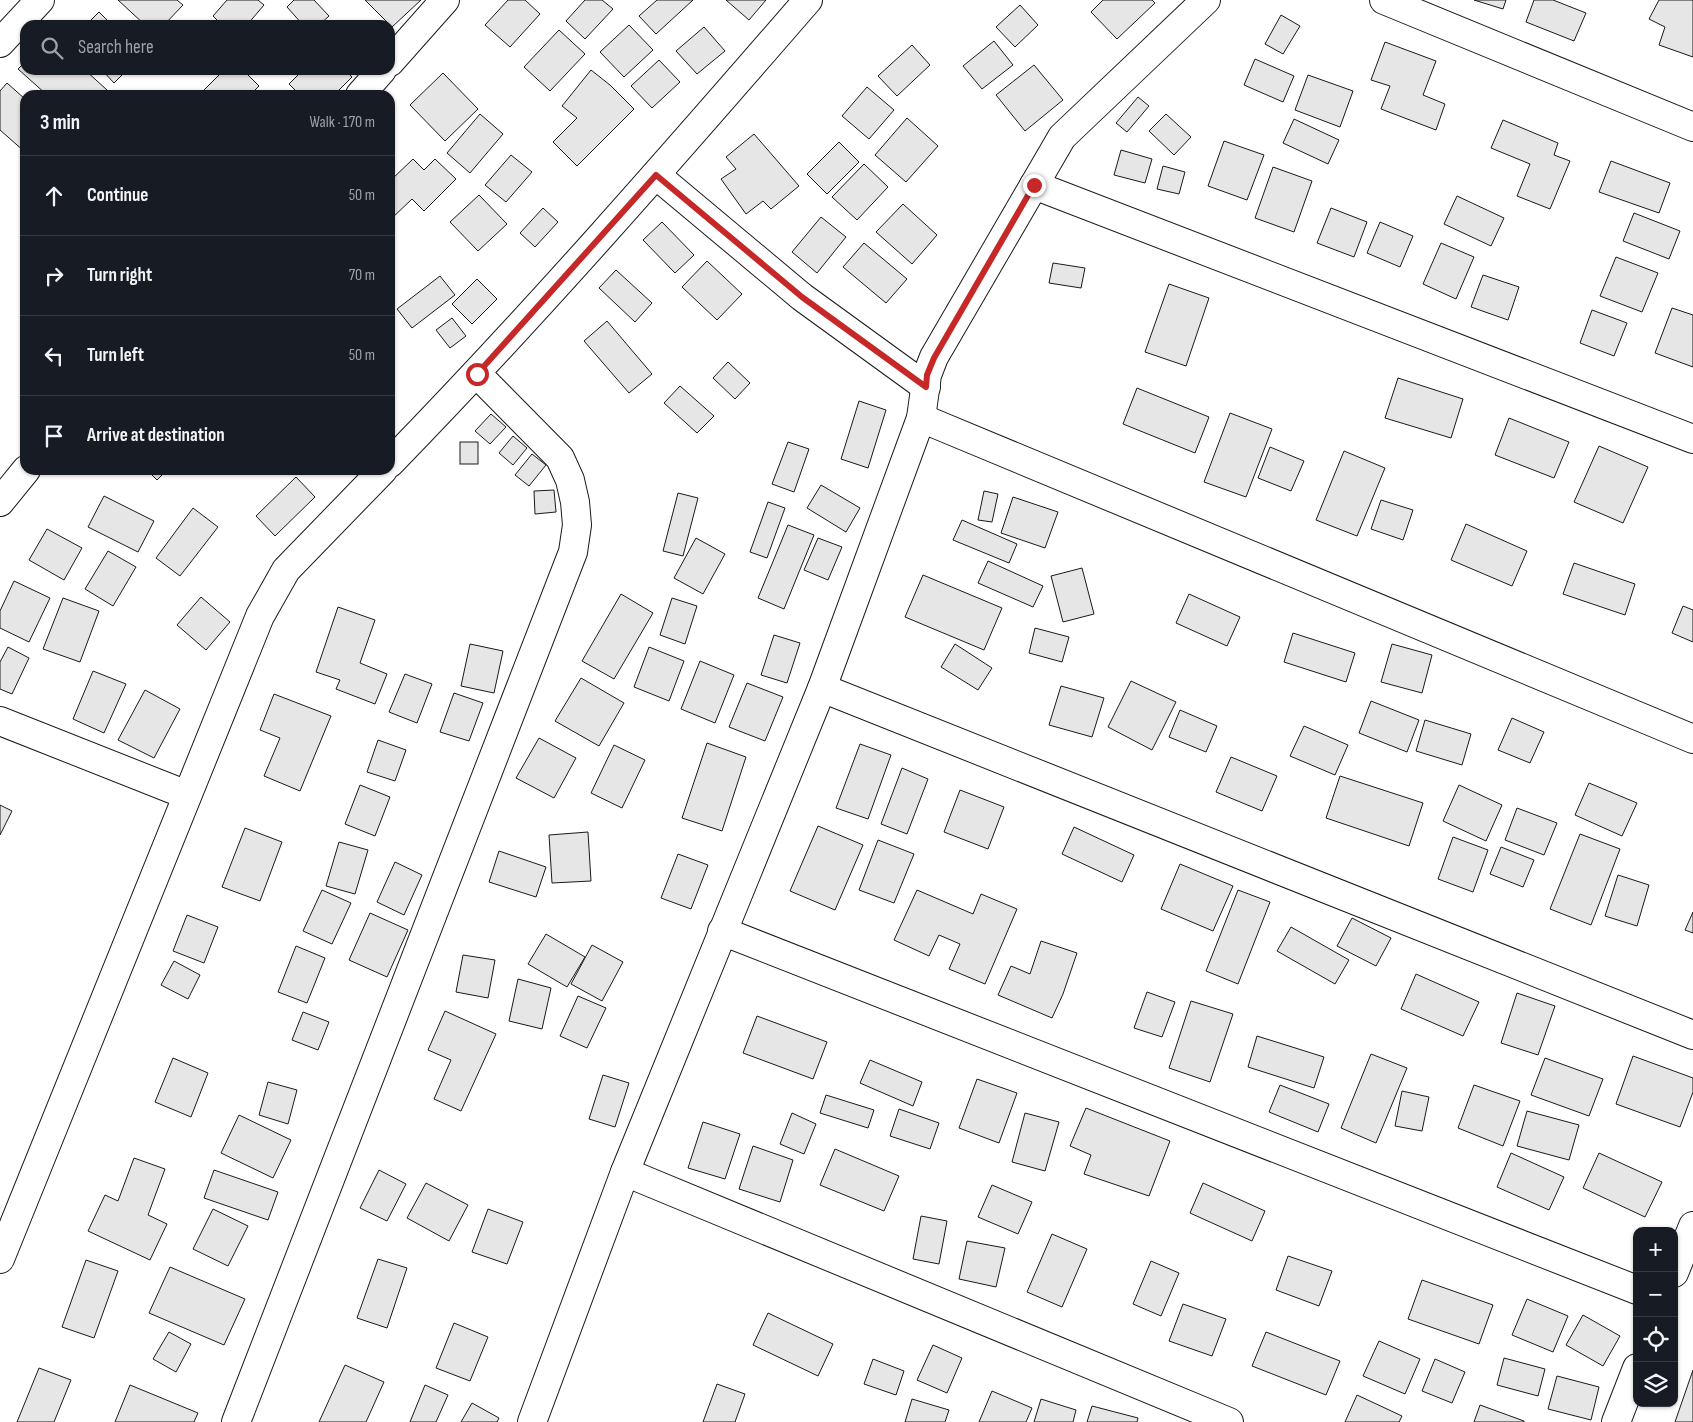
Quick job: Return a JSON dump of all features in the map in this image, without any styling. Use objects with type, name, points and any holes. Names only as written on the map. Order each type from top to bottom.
[{"type":"street","points":[[21,20],[40,0]]},
{"type":"street","points":[[395,56],[445,0]]},
{"type":"street","points":[[395,458],[477,374],[656,175],[808,0]]},
{"type":"street","points":[[532,1422],[625,1172],[822,688],[921,418],[927,375],[934,358],[1062,137],[1206,0]]},
{"type":"street","points":[[1384,0],[1693,127]]},
{"type":"street","points":[[0,43],[20,22]]},
{"type":"street","points":[[364,90],[378,75]]},
{"type":"street","points":[[656,175],[802,297],[926,387]]},
{"type":"street","points":[[1034,185],[1693,440]]},
{"type":"street","points":[[236,1422],[573,552],[576,525],[575,502],[570,480],[560,458],[477,374]]},
{"type":"street","points":[[921,418],[1693,739]]},
{"type":"street","points":[[0,502],[22,475]]},
{"type":"street","points":[[0,1259],[260,616],[286,570],[379,475]]},
{"type":"street","points":[[822,688],[1693,1035]]},
{"type":"street","points":[[0,721],[187,794]]},
{"type":"street","points":[[722,931],[1633,1288]]},
{"type":"street","points":[[625,1172],[1229,1422]]},
{"type":"street","points":[[1675,1272],[1693,1226]]},
{"type":"street","points":[[1616,1422],[1633,1378]]},
{"type":"building","points":[[118,0],[177,0],[183,5],[169,20],[140,20]]},
{"type":"building","points":[[227,0],[258,0],[264,5],[251,20],[217,20],[213,16]]},
{"type":"building","points":[[294,0],[314,0],[329,16],[325,20],[299,20],[287,7]]},
{"type":"building","points":[[365,0],[421,0],[395,24],[395,20],[385,20]]},
{"type":"building","points":[[508,0],[525,0],[540,14],[510,47],[485,25]]},
{"type":"building","points":[[585,0],[602,0],[613,9],[585,39],[566,21]]},
{"type":"building","points":[[657,0],[693,0],[656,34],[639,16]]},
{"type":"building","points":[[726,0],[766,0],[749,20]]},
{"type":"building","points":[[1103,0],[1152,0],[1155,3],[1117,39],[1091,12]]},
{"type":"building","points":[[1474,0],[1506,0],[1503,9]]},
{"type":"building","points":[[1534,0],[1553,0],[1586,13],[1574,41],[1526,22]]},
{"type":"building","points":[[1659,0],[1693,0],[1693,57],[1659,45],[1665,27],[1649,19]]},
{"type":"building","points":[[1020,5],[1038,25],[1015,47],[996,27]]},
{"type":"building","points":[[99,12],[107,20],[91,20]]},
{"type":"building","points":[[1281,15],[1300,26],[1283,54],[1265,44]]},
{"type":"building","points":[[629,25],[653,50],[624,77],[600,52]]},
{"type":"building","points":[[704,27],[725,51],[697,74],[676,51]]},
{"type":"building","points":[[559,30],[585,54],[550,91],[524,67]]},
{"type":"building","points":[[994,41],[1013,65],[982,89],[963,66]]},
{"type":"building","points":[[1385,42],[1436,61],[1423,95],[1445,104],[1436,130],[1381,109],[1390,86],[1371,80]]},
{"type":"building","points":[[912,45],[930,65],[897,96],[878,76]]},
{"type":"building","points":[[1255,59],[1294,76],[1283,102],[1244,85]]},
{"type":"building","points":[[659,60],[680,82],[652,108],[631,86]]},
{"type":"building","points":[[1034,65],[1063,100],[1025,131],[996,95]]},
{"type":"building","points":[[591,70],[610,85],[634,109],[577,166],[553,142],[577,118],[562,106]]},
{"type":"building","points":[[443,73],[478,109],[445,141],[410,105]]},
{"type":"building","points":[[25,75],[90,75],[107,90],[41,90]]},
{"type":"building","points":[[107,75],[122,75],[114,83]]},
{"type":"building","points":[[219,75],[248,75],[259,86],[255,90],[204,90]]},
{"type":"building","points":[[298,75],[350,75],[352,77],[339,90],[295,90],[289,84]]},
{"type":"building","points":[[1308,75],[1353,91],[1340,127],[1295,110]]},
{"type":"building","points":[[7,83],[20,95],[20,148],[0,130],[0,91]]},
{"type":"building","points":[[867,87],[894,110],[869,139],[842,116]]},
{"type":"building","points":[[1138,97],[1149,106],[1127,132],[1116,123]]},
{"type":"building","points":[[480,114],[503,134],[470,173],[447,153]]},
{"type":"building","points":[[1166,114],[1191,137],[1174,155],[1149,131]]},
{"type":"building","points":[[907,118],[938,146],[906,182],[875,155]]},
{"type":"building","points":[[1294,119],[1339,140],[1328,164],[1283,143]]},
{"type":"building","points":[[1503,120],[1558,143],[1554,155],[1570,161],[1550,209],[1517,196],[1530,164],[1491,148]]},
{"type":"building","points":[[754,134],[799,186],[771,209],[763,201],[746,214],[721,179],[736,169],[726,157]]},
{"type":"building","points":[[1224,141],[1264,155],[1247,200],[1208,186]]},
{"type":"building","points":[[839,142],[859,162],[827,194],[807,174]]},
{"type":"building","points":[[1121,150],[1152,159],[1145,183],[1114,175]]},
{"type":"building","points":[[511,155],[532,172],[506,202],[485,185]]},
{"type":"building","points":[[413,159],[424,170],[435,159],[456,179],[424,211],[412,199],[395,215],[395,176]]},
{"type":"building","points":[[1611,161],[1670,183],[1659,213],[1599,192]]},
{"type":"building","points":[[864,164],[888,187],[857,220],[832,197]]},
{"type":"building","points":[[1163,166],[1185,172],[1179,194],[1157,189]]},
{"type":"building","points":[[1273,167],[1312,181],[1294,232],[1255,218]]},
{"type":"building","points":[[479,195],[507,224],[478,251],[450,222]]},
{"type":"building","points":[[1457,196],[1504,218],[1491,246],[1444,224]]},
{"type":"building","points":[[903,204],[937,235],[912,264],[876,232]]},
{"type":"building","points":[[543,208],[558,222],[535,247],[520,233]]},
{"type":"building","points":[[1331,208],[1367,222],[1354,257],[1317,243]]},
{"type":"building","points":[[1634,213],[1680,231],[1669,259],[1623,241]]},
{"type":"building","points":[[821,217],[846,237],[817,273],[792,252]]},
{"type":"building","points":[[662,222],[694,255],[675,273],[643,240]]},
{"type":"building","points":[[1380,222],[1413,236],[1400,267],[1367,253]]},
{"type":"building","points":[[864,243],[907,279],[886,303],[843,267]]},
{"type":"building","points":[[1441,243],[1474,257],[1456,299],[1423,284]]},
{"type":"building","points":[[1616,257],[1658,273],[1642,312],[1600,296]]},
{"type":"building","points":[[707,261],[742,294],[717,320],[682,287]]},
{"type":"building","points":[[1053,263],[1085,268],[1081,288],[1049,283]]},
{"type":"building","points":[[616,270],[652,303],[635,322],[599,288]]},
{"type":"building","points":[[1483,275],[1519,287],[1508,320],[1471,307]]},
{"type":"building","points":[[440,276],[455,295],[412,328],[397,309]]},
{"type":"building","points":[[477,279],[497,299],[472,324],[452,304]]},
{"type":"building","points":[[1169,284],[1209,298],[1186,366],[1145,352]]},
{"type":"building","points":[[1672,308],[1693,315],[1693,367],[1655,353]]},
{"type":"building","points":[[1592,310],[1627,323],[1614,356],[1580,343]]},
{"type":"building","points":[[452,318],[466,336],[450,348],[436,330]]},
{"type":"building","points":[[607,321],[652,374],[629,393],[584,341]]},
{"type":"building","points":[[728,362],[750,383],[735,399],[713,378]]},
{"type":"building","points":[[1398,378],[1463,399],[1451,438],[1385,418]]},
{"type":"building","points":[[680,386],[714,416],[697,433],[664,403]]},
{"type":"building","points":[[1137,388],[1209,417],[1195,453],[1123,424]]},
{"type":"building","points":[[859,401],[886,410],[868,468],[841,459]]},
{"type":"building","points":[[1230,413],[1272,429],[1246,497],[1204,482]]},
{"type":"building","points":[[491,414],[506,427],[490,444],[475,431]]},
{"type":"building","points":[[1509,418],[1569,442],[1554,478],[1495,455]]},
{"type":"building","points":[[513,436],[527,448],[513,465],[499,453]]},
{"type":"building","points":[[460,442],[478,442],[478,464],[460,464]]},
{"type":"building","points":[[788,442],[809,449],[794,492],[772,484]]},
{"type":"building","points":[[1599,446],[1648,467],[1623,523],[1574,502]]},
{"type":"building","points":[[1270,447],[1304,461],[1291,491],[1258,478]]},
{"type":"building","points":[[1344,451],[1385,468],[1357,536],[1316,520]]},
{"type":"building","points":[[532,454],[546,465],[529,486],[515,475]]},
{"type":"building","points":[[152,475],[162,475],[157,480]]},
{"type":"building","points":[[296,477],[315,497],[275,536],[256,516]]},
{"type":"building","points":[[821,485],[860,508],[846,532],[807,508]]},
{"type":"building","points":[[554,490],[556,512],[535,514],[534,491]]},
{"type":"building","points":[[984,491],[998,494],[992,522],[978,520]]},
{"type":"building","points":[[678,493],[698,498],[683,556],[663,551]]},
{"type":"building","points":[[104,496],[154,521],[138,552],[88,527]]},
{"type":"building","points":[[1013,497],[1058,512],[1045,548],[1001,533]]},
{"type":"building","points":[[1381,500],[1413,510],[1403,540],[1371,529]]},
{"type":"building","points":[[768,502],[785,508],[767,558],[750,552]]},
{"type":"building","points":[[193,508],[218,527],[180,576],[156,558]]},
{"type":"building","points":[[962,520],[1017,544],[1009,563],[953,540]]},
{"type":"building","points":[[1466,524],[1527,551],[1512,586],[1451,560]]},
{"type":"building","points":[[788,525],[814,535],[784,609],[758,598]]},
{"type":"building","points":[[47,529],[82,548],[64,580],[29,560]]},
{"type":"building","points":[[696,538],[725,554],[703,594],[674,578]]},
{"type":"building","points":[[818,538],[842,547],[828,580],[804,570]]},
{"type":"building","points":[[108,551],[136,567],[113,606],[85,589]]},
{"type":"building","points":[[988,561],[1043,586],[1033,607],[978,583]]},
{"type":"building","points":[[1574,563],[1635,584],[1625,615],[1563,594]]},
{"type":"building","points":[[1082,568],[1094,614],[1063,622],[1051,576]]},
{"type":"building","points":[[923,575],[1002,608],[984,650],[905,617]]},
{"type":"building","points":[[14,581],[50,598],[29,642],[0,628],[0,611]]},
{"type":"building","points":[[621,594],[653,613],[614,679],[582,661]]},
{"type":"building","points":[[1189,594],[1240,617],[1227,646],[1176,623]]},
{"type":"building","points":[[201,597],[230,622],[206,650],[177,625]]},
{"type":"building","points":[[63,598],[99,611],[80,662],[43,649]]},
{"type":"building","points":[[672,598],[697,606],[685,644],[660,635]]},
{"type":"building","points":[[1683,606],[1693,610],[1693,642],[1672,633]]},
{"type":"building","points":[[338,607],[375,620],[360,663],[387,674],[375,704],[336,689],[340,680],[316,672]]},
{"type":"building","points":[[1035,628],[1069,637],[1062,662],[1029,653]]},
{"type":"building","points":[[1293,633],[1355,653],[1346,682],[1284,662]]},
{"type":"building","points":[[774,635],[800,643],[787,683],[761,675]]},
{"type":"building","points":[[470,644],[503,651],[494,693],[461,686]]},
{"type":"building","points":[[955,644],[992,668],[978,690],[941,667]]},
{"type":"building","points":[[1392,644],[1432,655],[1422,693],[1381,682]]},
{"type":"building","points":[[8,647],[29,658],[12,694],[0,689],[0,662]]},
{"type":"building","points":[[649,647],[684,661],[669,701],[634,687]]},
{"type":"building","points":[[700,661],[734,675],[715,723],[681,709]]},
{"type":"building","points":[[93,671],[126,684],[104,733],[73,719]]},
{"type":"building","points":[[405,674],[432,684],[417,723],[389,712]]},
{"type":"building","points":[[581,678],[624,703],[599,746],[555,721]]},
{"type":"building","points":[[1131,681],[1176,702],[1152,750],[1108,727]]},
{"type":"building","points":[[747,683],[783,697],[765,741],[729,727]]},
{"type":"building","points":[[1061,686],[1104,698],[1092,737],[1049,725]]},
{"type":"building","points":[[145,690],[180,709],[154,758],[118,740]]},
{"type":"building","points":[[454,693],[483,703],[469,741],[440,732]]},
{"type":"building","points":[[274,694],[331,716],[300,791],[264,776],[280,738],[260,730]]},
{"type":"building","points":[[1371,701],[1419,720],[1407,752],[1359,733]]},
{"type":"building","points":[[1180,710],[1217,726],[1206,752],[1169,737]]},
{"type":"building","points":[[1512,718],[1544,732],[1530,763],[1498,750]]},
{"type":"building","points":[[1425,720],[1471,734],[1462,765],[1416,751]]},
{"type":"building","points":[[1304,726],[1348,745],[1335,775],[1290,756]]},
{"type":"building","points":[[539,738],[576,758],[554,798],[516,778]]},
{"type":"building","points":[[378,740],[406,750],[395,781],[367,772]]},
{"type":"building","points":[[707,743],[746,757],[722,831],[682,818]]},
{"type":"building","points":[[860,744],[891,755],[868,819],[836,808]]},
{"type":"building","points":[[614,745],[645,760],[622,808],[591,793]]},
{"type":"building","points":[[1231,757],[1277,776],[1262,811],[1216,792]]},
{"type":"building","points":[[902,768],[928,779],[907,834],[881,824]]},
{"type":"building","points":[[1340,776],[1423,803],[1409,846],[1326,818]]},
{"type":"building","points":[[1589,783],[1637,803],[1622,836],[1575,815]]},
{"type":"building","points":[[360,785],[390,797],[375,836],[345,824]]},
{"type":"building","points":[[1459,785],[1502,805],[1486,841],[1443,821]]},
{"type":"building","points":[[960,790],[1004,807],[988,849],[944,832]]},
{"type":"building","points":[[0,805],[12,811],[0,835]]},
{"type":"building","points":[[1517,808],[1557,823],[1544,855],[1505,840]]},
{"type":"building","points":[[818,826],[863,845],[835,910],[790,891]]},
{"type":"building","points":[[1074,827],[1134,855],[1122,882],[1062,854]]},
{"type":"building","points":[[245,828],[282,842],[260,901],[222,887]]},
{"type":"building","points":[[588,832],[591,881],[552,883],[549,835]]},
{"type":"building","points":[[1580,834],[1620,849],[1591,925],[1550,909]]},
{"type":"building","points":[[1453,837],[1488,850],[1473,892],[1438,879]]},
{"type":"building","points":[[878,840],[914,854],[894,903],[859,890]]},
{"type":"building","points":[[339,842],[368,850],[355,894],[326,886]]},
{"type":"building","points":[[1501,847],[1534,860],[1523,887],[1490,874]]},
{"type":"building","points":[[499,851],[546,867],[536,897],[489,882]]},
{"type":"building","points":[[678,854],[708,865],[691,909],[661,898]]},
{"type":"building","points":[[395,862],[422,875],[404,915],[377,902]]},
{"type":"building","points":[[1180,864],[1233,886],[1213,931],[1161,909]]},
{"type":"building","points":[[1618,875],[1649,885],[1637,926],[1605,916]]},
{"type":"building","points":[[322,890],[351,903],[332,944],[303,931]]},
{"type":"building","points":[[917,890],[973,914],[981,894],[1017,909],[985,984],[949,969],[960,944],[939,935],[929,956],[894,940]]},
{"type":"building","points":[[1238,890],[1270,902],[1238,984],[1206,971]]},
{"type":"building","points":[[1693,912],[1693,933],[1685,930]]},
{"type":"building","points":[[370,913],[408,930],[387,977],[349,960]]},
{"type":"building","points":[[187,915],[218,927],[204,963],[173,951]]},
{"type":"building","points":[[1352,918],[1391,938],[1376,966],[1337,946]]},
{"type":"building","points":[[1291,927],[1349,960],[1335,984],[1277,951]]},
{"type":"building","points":[[546,934],[585,957],[567,987],[528,964]]},
{"type":"building","points":[[1041,941],[1077,953],[1063,994],[1052,1018],[998,995],[1011,966],[1030,974]]},
{"type":"building","points":[[592,945],[623,962],[602,1001],[571,984]]},
{"type":"building","points":[[296,946],[325,958],[307,1003],[278,992]]},
{"type":"building","points":[[463,955],[495,960],[488,998],[456,992]]},
{"type":"building","points":[[174,961],[200,975],[188,999],[161,985]]},
{"type":"building","points":[[1416,974],[1479,1002],[1463,1036],[1401,1009]]},
{"type":"building","points":[[518,979],[551,988],[542,1029],[509,1021]]},
{"type":"building","points":[[1147,992],[1175,1002],[1162,1037],[1134,1028]]},
{"type":"building","points":[[1517,993],[1555,1006],[1538,1055],[1501,1043]]},
{"type":"building","points":[[578,996],[606,1008],[587,1048],[560,1036]]},
{"type":"building","points":[[1191,1001],[1233,1014],[1210,1082],[1169,1068]]},
{"type":"building","points":[[445,1011],[496,1034],[461,1111],[434,1099],[451,1060],[428,1050]]},
{"type":"building","points":[[303,1012],[329,1022],[318,1050],[292,1040]]},
{"type":"building","points":[[757,1016],[827,1042],[813,1079],[743,1053]]},
{"type":"building","points":[[1257,1036],[1324,1057],[1314,1088],[1248,1067]]},
{"type":"building","points":[[1371,1054],[1407,1068],[1376,1143],[1341,1128]]},
{"type":"building","points":[[1633,1056],[1693,1078],[1693,1092],[1680,1127],[1616,1104]]},
{"type":"building","points":[[173,1058],[208,1073],[191,1117],[155,1102]]},
{"type":"building","points":[[1545,1058],[1603,1079],[1589,1116],[1531,1095]]},
{"type":"building","points":[[870,1060],[922,1082],[913,1106],[860,1083]]},
{"type":"building","points":[[603,1075],[629,1083],[615,1127],[589,1119]]},
{"type":"building","points":[[977,1079],[1017,1093],[999,1143],[959,1128]]},
{"type":"building","points":[[268,1082],[297,1090],[288,1124],[259,1115]]},
{"type":"building","points":[[1280,1085],[1329,1104],[1318,1132],[1269,1112]]},
{"type":"building","points":[[1474,1085],[1520,1101],[1503,1146],[1458,1128]]},
{"type":"building","points":[[1402,1091],[1429,1097],[1422,1131],[1395,1126]]},
{"type":"building","points":[[826,1095],[874,1110],[868,1128],[820,1113]]},
{"type":"building","points":[[1086,1108],[1170,1141],[1149,1196],[1084,1174],[1091,1155],[1070,1146]]},
{"type":"building","points":[[899,1109],[939,1123],[930,1149],[890,1136]]},
{"type":"building","points":[[1527,1111],[1579,1125],[1569,1160],[1517,1146]]},
{"type":"building","points":[[792,1113],[816,1124],[804,1154],[780,1144]]},
{"type":"building","points":[[1025,1113],[1059,1122],[1045,1171],[1012,1162]]},
{"type":"building","points":[[239,1115],[291,1140],[273,1178],[221,1153]]},
{"type":"building","points":[[703,1122],[740,1134],[725,1179],[688,1168]]},
{"type":"building","points":[[753,1146],[793,1160],[780,1202],[739,1189]]},
{"type":"building","points":[[835,1149],[899,1176],[884,1211],[820,1185]]},
{"type":"building","points":[[1511,1153],[1564,1177],[1549,1210],[1497,1187]]},
{"type":"building","points":[[1599,1153],[1662,1182],[1645,1217],[1583,1188]]},
{"type":"building","points":[[134,1158],[165,1169],[148,1215],[167,1224],[150,1260],[88,1231],[105,1195],[118,1201]]},
{"type":"building","points":[[214,1170],[278,1192],[268,1220],[204,1198]]},
{"type":"building","points":[[379,1170],[406,1184],[387,1221],[360,1208]]},
{"type":"building","points":[[426,1183],[468,1205],[449,1241],[407,1218]]},
{"type":"building","points":[[1203,1183],[1265,1211],[1252,1241],[1190,1213]]},
{"type":"building","points":[[992,1185],[1032,1202],[1018,1234],[978,1217]]},
{"type":"building","points":[[213,1209],[248,1226],[228,1266],[193,1249]]},
{"type":"building","points":[[488,1209],[523,1222],[507,1264],[472,1252]]},
{"type":"building","points":[[921,1216],[947,1221],[939,1264],[913,1259]]},
{"type":"building","points":[[1052,1234],[1087,1249],[1062,1307],[1027,1292]]},
{"type":"building","points":[[967,1241],[1005,1248],[996,1287],[959,1279]]},
{"type":"building","points":[[1288,1256],[1332,1271],[1319,1306],[1276,1290]]},
{"type":"building","points":[[378,1259],[407,1268],[387,1328],[357,1318]]},
{"type":"building","points":[[86,1260],[118,1271],[94,1338],[62,1327]]},
{"type":"building","points":[[1151,1261],[1179,1273],[1161,1316],[1133,1304]]},
{"type":"building","points":[[170,1267],[245,1299],[224,1345],[149,1313]]},
{"type":"building","points":[[1422,1280],[1493,1305],[1479,1344],[1408,1319]]},
{"type":"building","points":[[1527,1299],[1568,1316],[1553,1352],[1512,1335]]},
{"type":"building","points":[[1183,1304],[1226,1319],[1212,1356],[1169,1341]]},
{"type":"building","points":[[768,1313],[833,1344],[818,1376],[753,1345]]},
{"type":"building","points":[[1583,1315],[1620,1336],[1603,1366],[1566,1345]]},
{"type":"building","points":[[454,1323],[488,1337],[470,1381],[436,1368]]},
{"type":"building","points":[[169,1332],[191,1344],[176,1372],[153,1359]]},
{"type":"building","points":[[1266,1332],[1340,1361],[1326,1395],[1252,1366]]},
{"type":"building","points":[[1379,1341],[1420,1359],[1405,1394],[1363,1376]]},
{"type":"building","points":[[933,1345],[962,1358],[947,1393],[917,1380]]},
{"type":"building","points":[[1504,1358],[1545,1369],[1538,1396],[1497,1385]]},
{"type":"building","points":[[873,1359],[904,1371],[896,1395],[864,1384]]},
{"type":"building","points":[[1435,1359],[1465,1372],[1452,1403],[1422,1391]]},
{"type":"building","points":[[345,1365],[384,1382],[366,1422],[319,1422]]},
{"type":"building","points":[[39,1368],[71,1380],[54,1422],[17,1422]]},
{"type":"building","points":[[1693,1370],[1693,1422],[1675,1422]]},
{"type":"building","points":[[1557,1376],[1599,1387],[1591,1420],[1548,1409]]},
{"type":"building","points":[[717,1384],[745,1394],[735,1422],[703,1422]]},
{"type":"building","points":[[130,1385],[198,1413],[194,1422],[115,1422]]},
{"type":"building","points":[[425,1385],[448,1395],[436,1422],[410,1422]]},
{"type":"building","points":[[992,1391],[1032,1408],[1026,1422],[979,1422]]},
{"type":"building","points":[[1357,1395],[1402,1416],[1399,1422],[1345,1422]]},
{"type":"building","points":[[912,1399],[949,1410],[945,1422],[905,1422]]},
{"type":"building","points":[[1041,1399],[1076,1410],[1073,1422],[1034,1422]]},
{"type":"building","points":[[472,1403],[499,1418],[497,1422],[461,1422]]},
{"type":"building","points":[[1480,1405],[1524,1421],[1524,1422],[1474,1422]]},
{"type":"building","points":[[1092,1406],[1138,1418],[1137,1422],[1087,1422]]},
{"type":"route","points":[[477,374],[656,175],[802,297],[926,387],[927,375],[934,358],[1034,185]]}]
